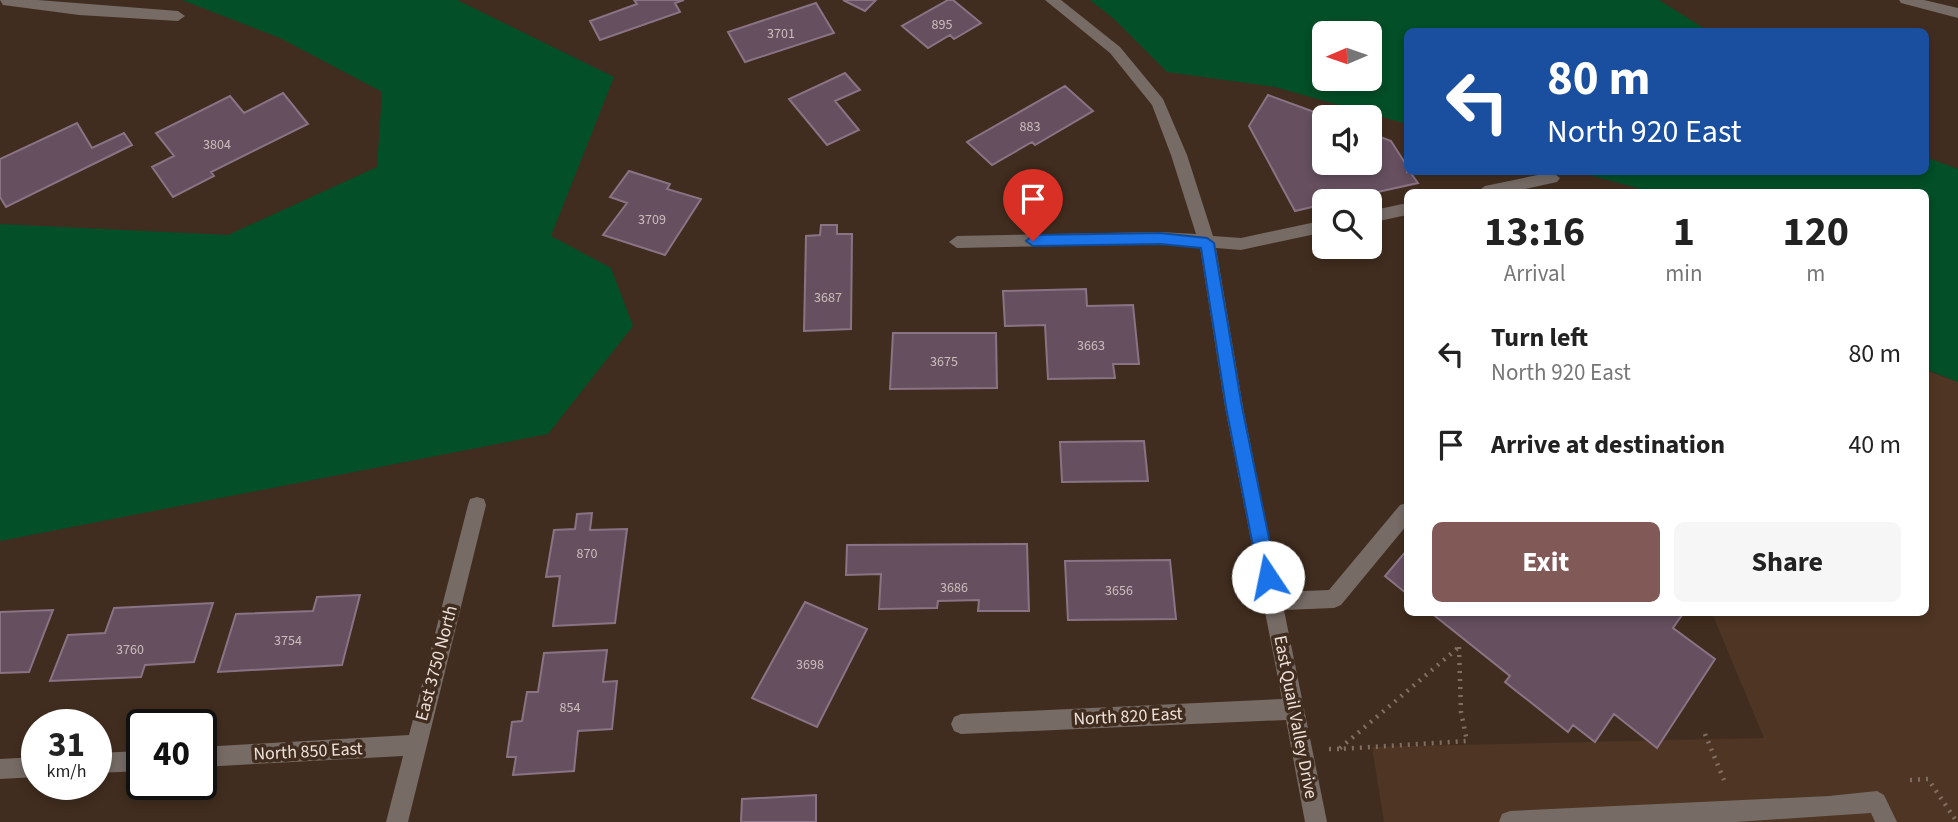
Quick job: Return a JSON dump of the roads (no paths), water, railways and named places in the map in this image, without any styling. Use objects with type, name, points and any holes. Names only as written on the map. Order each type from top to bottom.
[{"type":"street","points":[[3,0],[79,10],[178,16]]},
{"type":"street","name":"East Quail Valley Drive","points":[[1052,0],[1115,50],[1158,103],[1179,155],[1207,243],[1234,407],[1316,822]]},
{"type":"street","points":[[1906,0],[1958,13]]},
{"type":"street","points":[[1499,189],[1552,178]]},
{"type":"street","points":[[1382,214],[1404,210]]},
{"type":"street","points":[[957,242],[1160,238],[1241,244],[1312,229]]},
{"type":"street","name":"East 3750 North","points":[[397,822],[477,505]]},
{"type":"street","points":[[1273,601],[1334,599],[1404,515]]},
{"type":"street","name":"North 820 East","points":[[961,724],[1294,709]]},
{"type":"street","name":"North 850 East","points":[[217,756],[415,745]]},
{"type":"street","points":[[0,769],[21,767]]},
{"type":"street","points":[[1510,822],[1829,807],[1877,802],[1886,822]]}]
